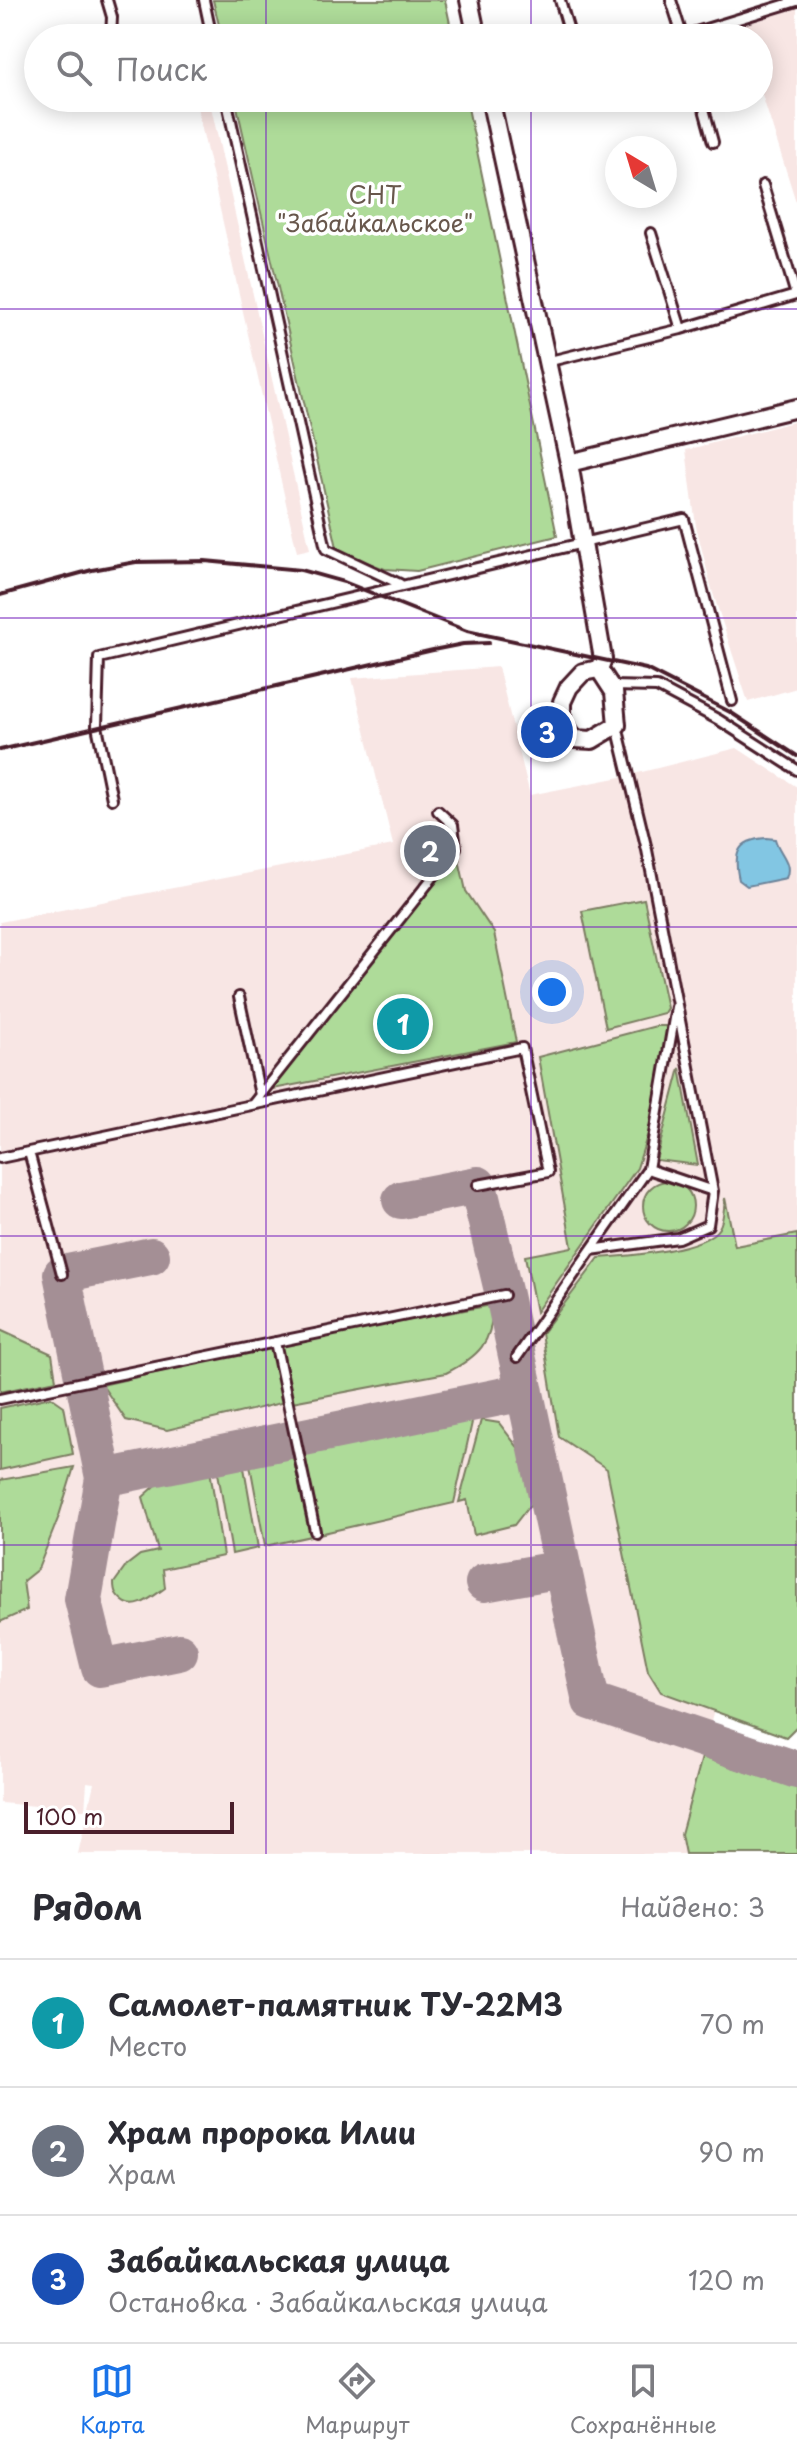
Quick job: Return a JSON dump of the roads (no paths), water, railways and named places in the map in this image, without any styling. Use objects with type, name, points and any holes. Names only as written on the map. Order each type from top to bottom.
[{"type":"street","points":[[469,0],[474,24]]},
{"type":"street","points":[[493,112],[569,463],[603,659],[599,669]]},
{"type":"street","points":[[569,463],[797,408]]},
{"type":"street","points":[[599,669],[614,692],[617,725],[592,740],[575,739],[562,722],[562,702],[569,687],[583,672],[599,669]]},
{"type":"lane","points":[[107,0],[112,24]]},
{"type":"lane","points":[[204,0],[209,24]]},
{"type":"lane","points":[[560,0],[567,24]]},
{"type":"lane","points":[[671,0],[679,24]]},
{"type":"lane","points":[[724,24],[797,1]]},
{"type":"lane","points":[[229,112],[326,549],[401,585]]},
{"type":"lane","points":[[705,112],[713,142]]},
{"type":"lane","points":[[546,362],[681,329],[796,295],[763,185]]},
{"type":"lane","points":[[651,233],[681,329]]},
{"type":"lane","points":[[112,799],[97,726],[99,658],[684,519],[732,701]]},
{"type":"lane","points":[[610,686],[657,687],[719,720],[797,770]]},
{"type":"lane","points":[[591,1250],[678,1238],[708,1225],[713,1191],[647,850],[617,725]]},
{"type":"lane","points":[[252,1105],[456,848],[453,825],[438,811]]},
{"type":"lane","points":[[239,997],[260,1095]]},
{"type":"lane","points":[[517,1357],[648,1169],[677,1002]]},
{"type":"lane","points":[[0,1158],[522,1048],[548,1172],[478,1185]]},
{"type":"lane","points":[[29,1152],[62,1274]]},
{"type":"lane","points":[[648,1169],[713,1191]]},
{"type":"lane","points":[[0,1399],[504,1295]]},
{"type":"lane","points":[[275,1342],[315,1531]]},
{"type":"water","points":[[775,839],[785,858],[788,867],[786,878],[747,886],[739,880],[739,850],[749,842]]},
{"type":"railway","points":[[0,595],[92,570],[136,562],[205,561],[301,570],[344,582],[467,631],[646,669],[730,712],[797,756]]},
{"type":"railway","points":[[0,750],[433,650],[489,643]]},
{"type":"place","name":"Забайкальская улица","points":[[547,732]]},
{"type":"place","name":"Храм пророка Илии","points":[[430,851]]},
{"type":"place","name":"Самолет-памятник ТУ-22М3","points":[[403,1024]]},
{"type":"park label","name":"СНТ \"Забайкальское\"","points":[[375,210]]}]
